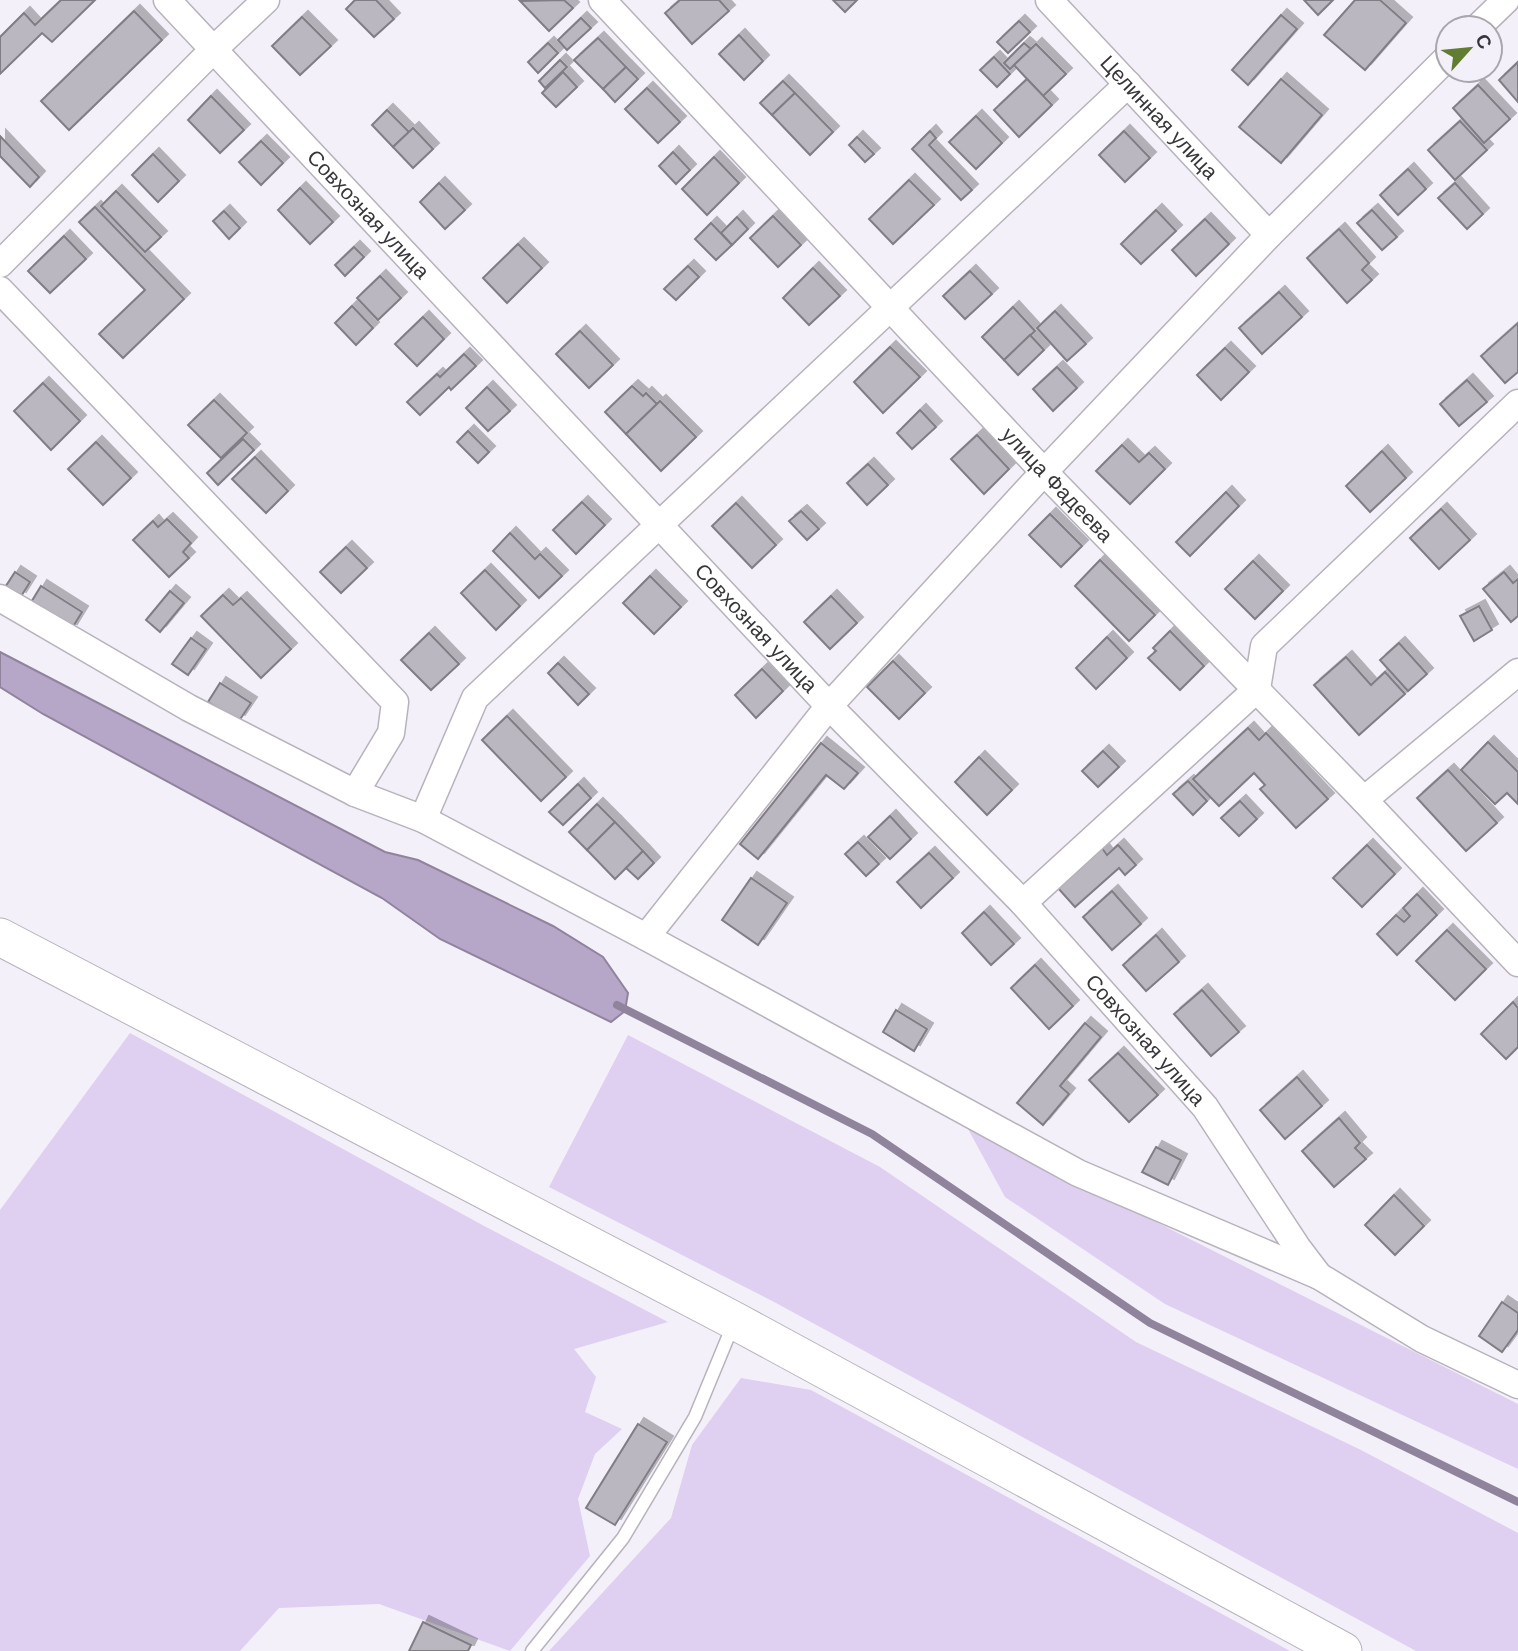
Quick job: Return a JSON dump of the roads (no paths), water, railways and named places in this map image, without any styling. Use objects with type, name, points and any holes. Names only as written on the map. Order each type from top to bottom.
[{"type":"main road","points":[[0,937],[735,1321],[1343,1651]]},
{"type":"street","name":"Совхозная улица","points":[[167,0],[829,706],[1023,903],[1205,1107],[1319,1276]]},
{"type":"street","points":[[0,264],[266,0]]},
{"type":"street","name":"улица Фадеева","points":[[602,0],[1044,472],[1257,689],[1518,963]]},
{"type":"street","name":"Целинная улица","points":[[1049,0],[1269,235]]},
{"type":"street","points":[[1492,14],[1506,0]]},
{"type":"street","points":[[646,937],[829,706],[1044,472],[1269,235],[1434,71]]},
{"type":"street","points":[[423,819],[475,698],[1128,84]]},
{"type":"street","points":[[0,290],[395,702],[391,733],[355,793]]},
{"type":"street","points":[[1023,903],[1257,689],[1264,646],[1518,403]]},
{"type":"street","points":[[0,598],[190,708],[355,793],[423,819],[1078,1172],[1319,1276],[1422,1339],[1518,1385]]},
{"type":"street","points":[[1364,800],[1518,672]]},
{"type":"lane","points":[[532,1651],[623,1538],[695,1417],[735,1321]]},
{"type":"waterway","points":[[617,1005],[872,1134],[1150,1323],[1518,1502]]}]
